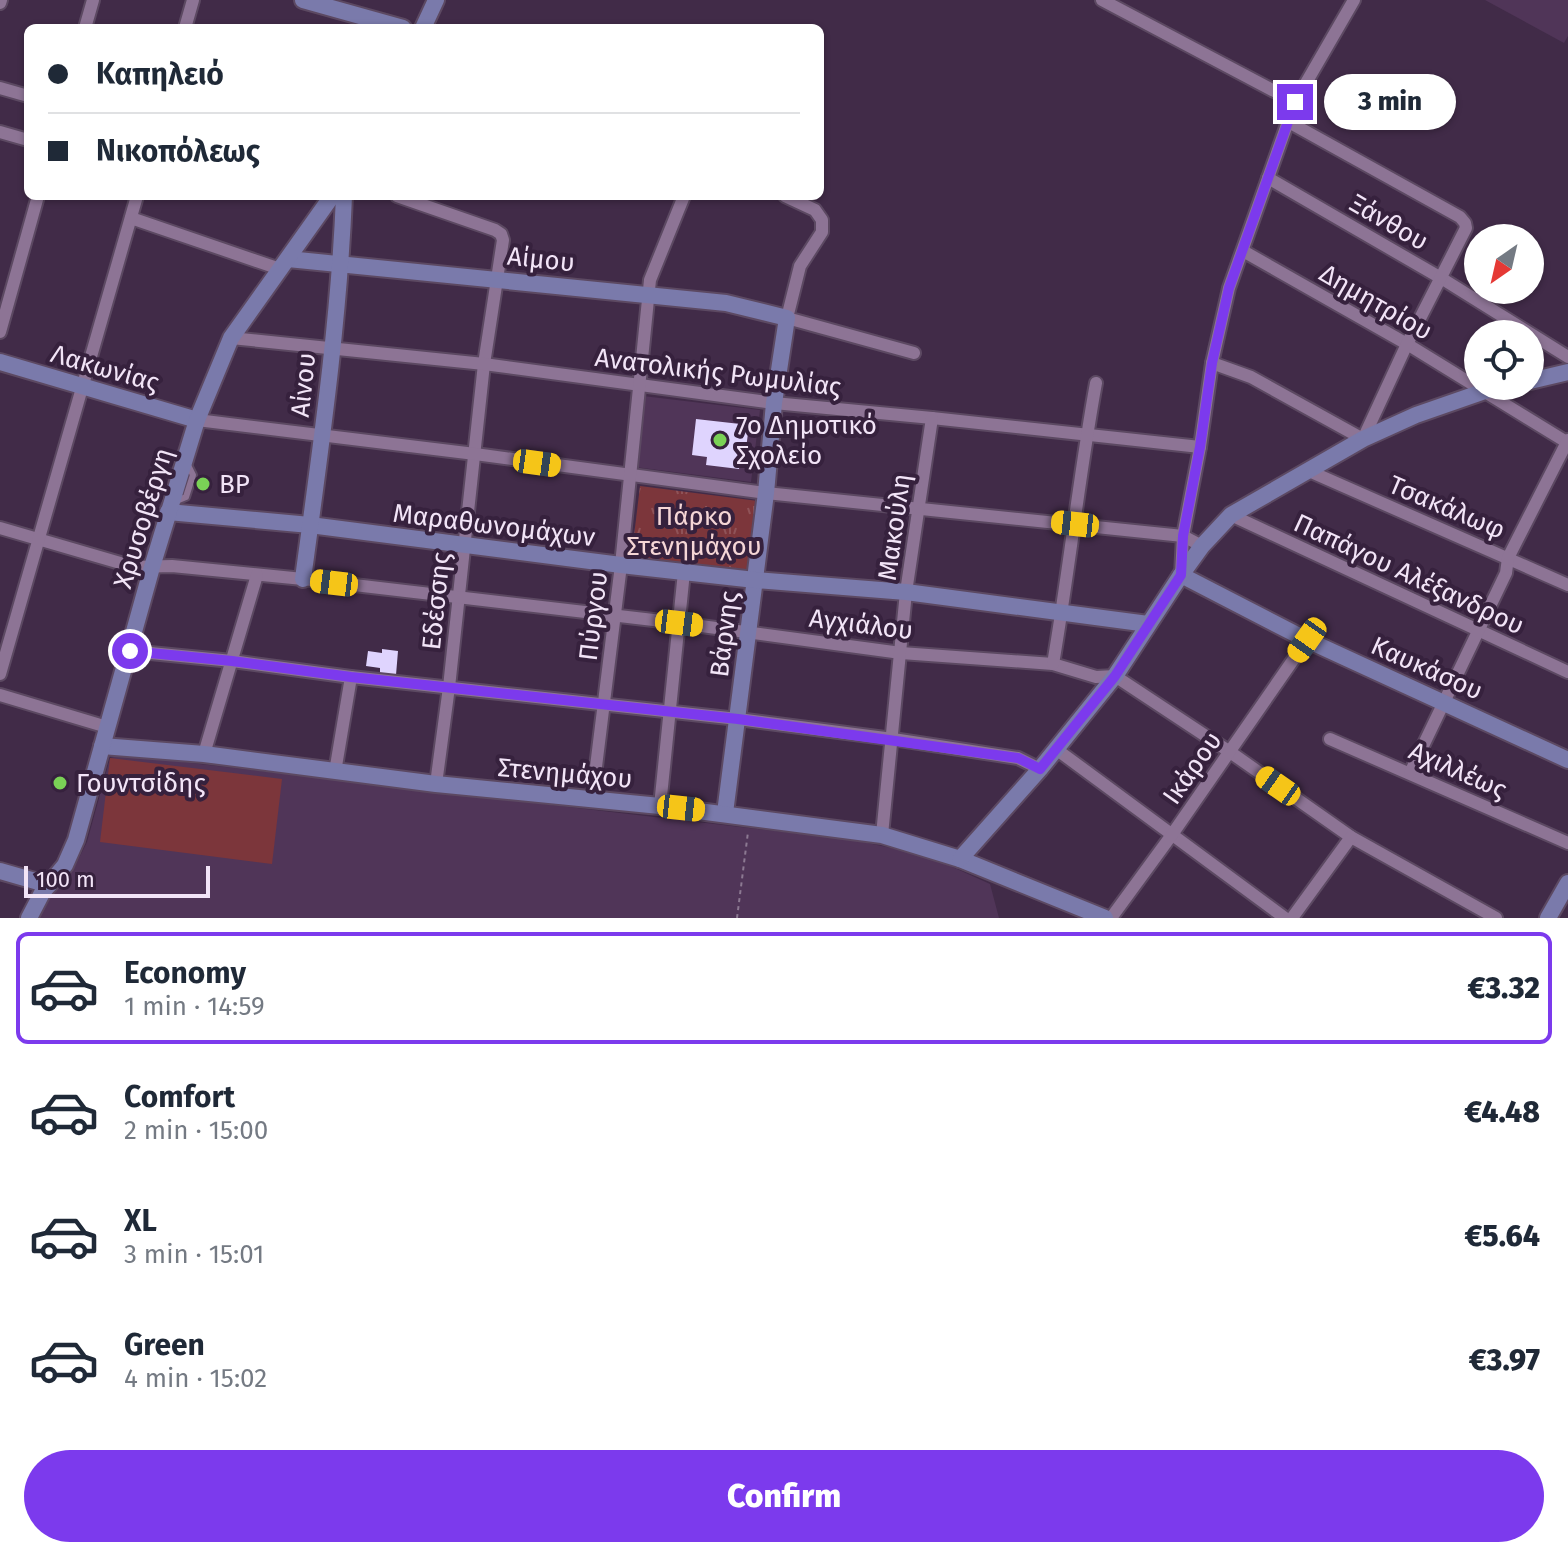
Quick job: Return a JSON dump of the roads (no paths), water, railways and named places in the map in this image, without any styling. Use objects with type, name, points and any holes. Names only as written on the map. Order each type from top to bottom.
[{"type":"street","points":[[86,24],[93,0]]},
{"type":"street","points":[[186,24],[193,0]]},
{"type":"street","points":[[303,0],[389,24]]},
{"type":"street","points":[[425,24],[436,0]]},
{"type":"street","points":[[1102,0],[1295,102]]},
{"type":"street","points":[[1181,575],[1183,536],[1212,363],[1229,288],[1295,102],[1354,0]]},
{"type":"street","points":[[0,88],[24,95]]},
{"type":"street","points":[[1287,121],[1460,217],[1465,223],[1466,228],[1363,439]]},
{"type":"street","points":[[0,132],[24,139]]},
{"type":"street","name":"Ξάνθου","points":[[1268,178],[1441,278],[1568,357]]},
{"type":"street","points":[[0,332],[37,200]]},
{"type":"street","points":[[0,674],[136,200]]},
{"type":"street","name":"Χρυσοβέργη","points":[[29,918],[37,900],[65,865],[76,840],[169,507],[197,420],[231,338],[329,200]]},
{"type":"street","name":"Αίνου","points":[[303,579],[341,265],[344,200]]},
{"type":"street","name":"Εδέσσης","points":[[408,200],[498,232],[503,237],[484,364],[436,784]]},
{"type":"street","name":"Πύργου","points":[[592,799],[631,476],[650,280],[682,200]]},
{"type":"street","points":[[794,200],[815,210],[822,220],[822,232],[800,266],[787,318],[914,353]]},
{"type":"street","points":[[131,218],[284,264]]},
{"type":"street","name":"Δημητρίου","points":[[1243,251],[1464,378]]},
{"type":"street","name":"Αίμου","points":[[284,264],[341,265],[648,294],[726,303],[787,318]]},
{"type":"street","name":"Βάρνης","points":[[725,813],[787,318]]},
{"type":"street","name":"Ανατολικής Ρωμυλίας","points":[[231,338],[484,364],[774,403],[1200,447]]},
{"type":"street","name":"Λακωνίας","points":[[0,362],[197,420]]},
{"type":"street","points":[[1212,363],[1251,377],[1363,439]]},
{"type":"street","points":[[1544,378],[1568,372]]},
{"type":"street","points":[[1053,664],[1096,383]]},
{"type":"street","points":[[960,859],[1040,769],[1115,676],[1181,575],[1202,546],[1231,515],[1363,439],[1416,415],[1464,398]]},
{"type":"street","name":"Δημητρίου","points":[[1500,400],[1568,442]]},
{"type":"street","name":"Μακούλη","points":[[882,835],[906,592],[932,418]]},
{"type":"street","points":[[197,420],[766,493],[1183,536],[1202,546]]},
{"type":"street","points":[[1410,773],[1506,573],[1508,558],[1568,442]]},
{"type":"street","name":"Τσακάλωφ","points":[[1309,471],[1568,585]]},
{"type":"street","name":"Μαραθωνομάχων","points":[[169,507],[621,565],[906,592],[1148,624]]},
{"type":"street","name":"Παπάγου Αλέξανδρου","points":[[1231,515],[1568,672]]},
{"type":"street","name":"Αγχιάλου","points":[[0,528],[143,568],[172,566],[303,579],[679,623],[901,653],[1053,664],[1096,677],[1115,676],[1351,837],[1496,918]]},
{"type":"street","points":[[660,806],[684,572]]},
{"type":"street","points":[[204,754],[257,575]]},
{"type":"street","name":"Καυκάσου","points":[[1181,575],[1307,640],[1568,760]]},
{"type":"street","name":"Ικάρου","points":[[1108,918],[1171,836],[1307,640]]},
{"type":"street","points":[[130,651],[893,739],[1018,758],[1040,769]]},
{"type":"street","points":[[335,772],[351,677]]},
{"type":"street","points":[[0,695],[107,727]]},
{"type":"street","name":"Αχιλλέως","points":[[1330,739],[1568,843]]},
{"type":"street","name":"Στενημάχου","points":[[102,746],[204,754],[436,784],[725,813],[882,835],[960,859],[1108,918]]},
{"type":"street","points":[[1056,749],[1285,918]]},
{"type":"street","points":[[1292,918],[1351,837]]},
{"type":"street","points":[[0,871],[49,885]]},
{"type":"street","points":[[1548,918],[1568,883]]},
{"type":"place","name":"7ο Δημοτικό Σχολείο","points":[[720,440]]},
{"type":"place","name":"BP","points":[[203,484]]},
{"type":"place","name":"Γουντσίδης","points":[[60,783]]},
{"type":"park label","name":"Πάρκο Στενημάχου","points":[[694,531]]}]
